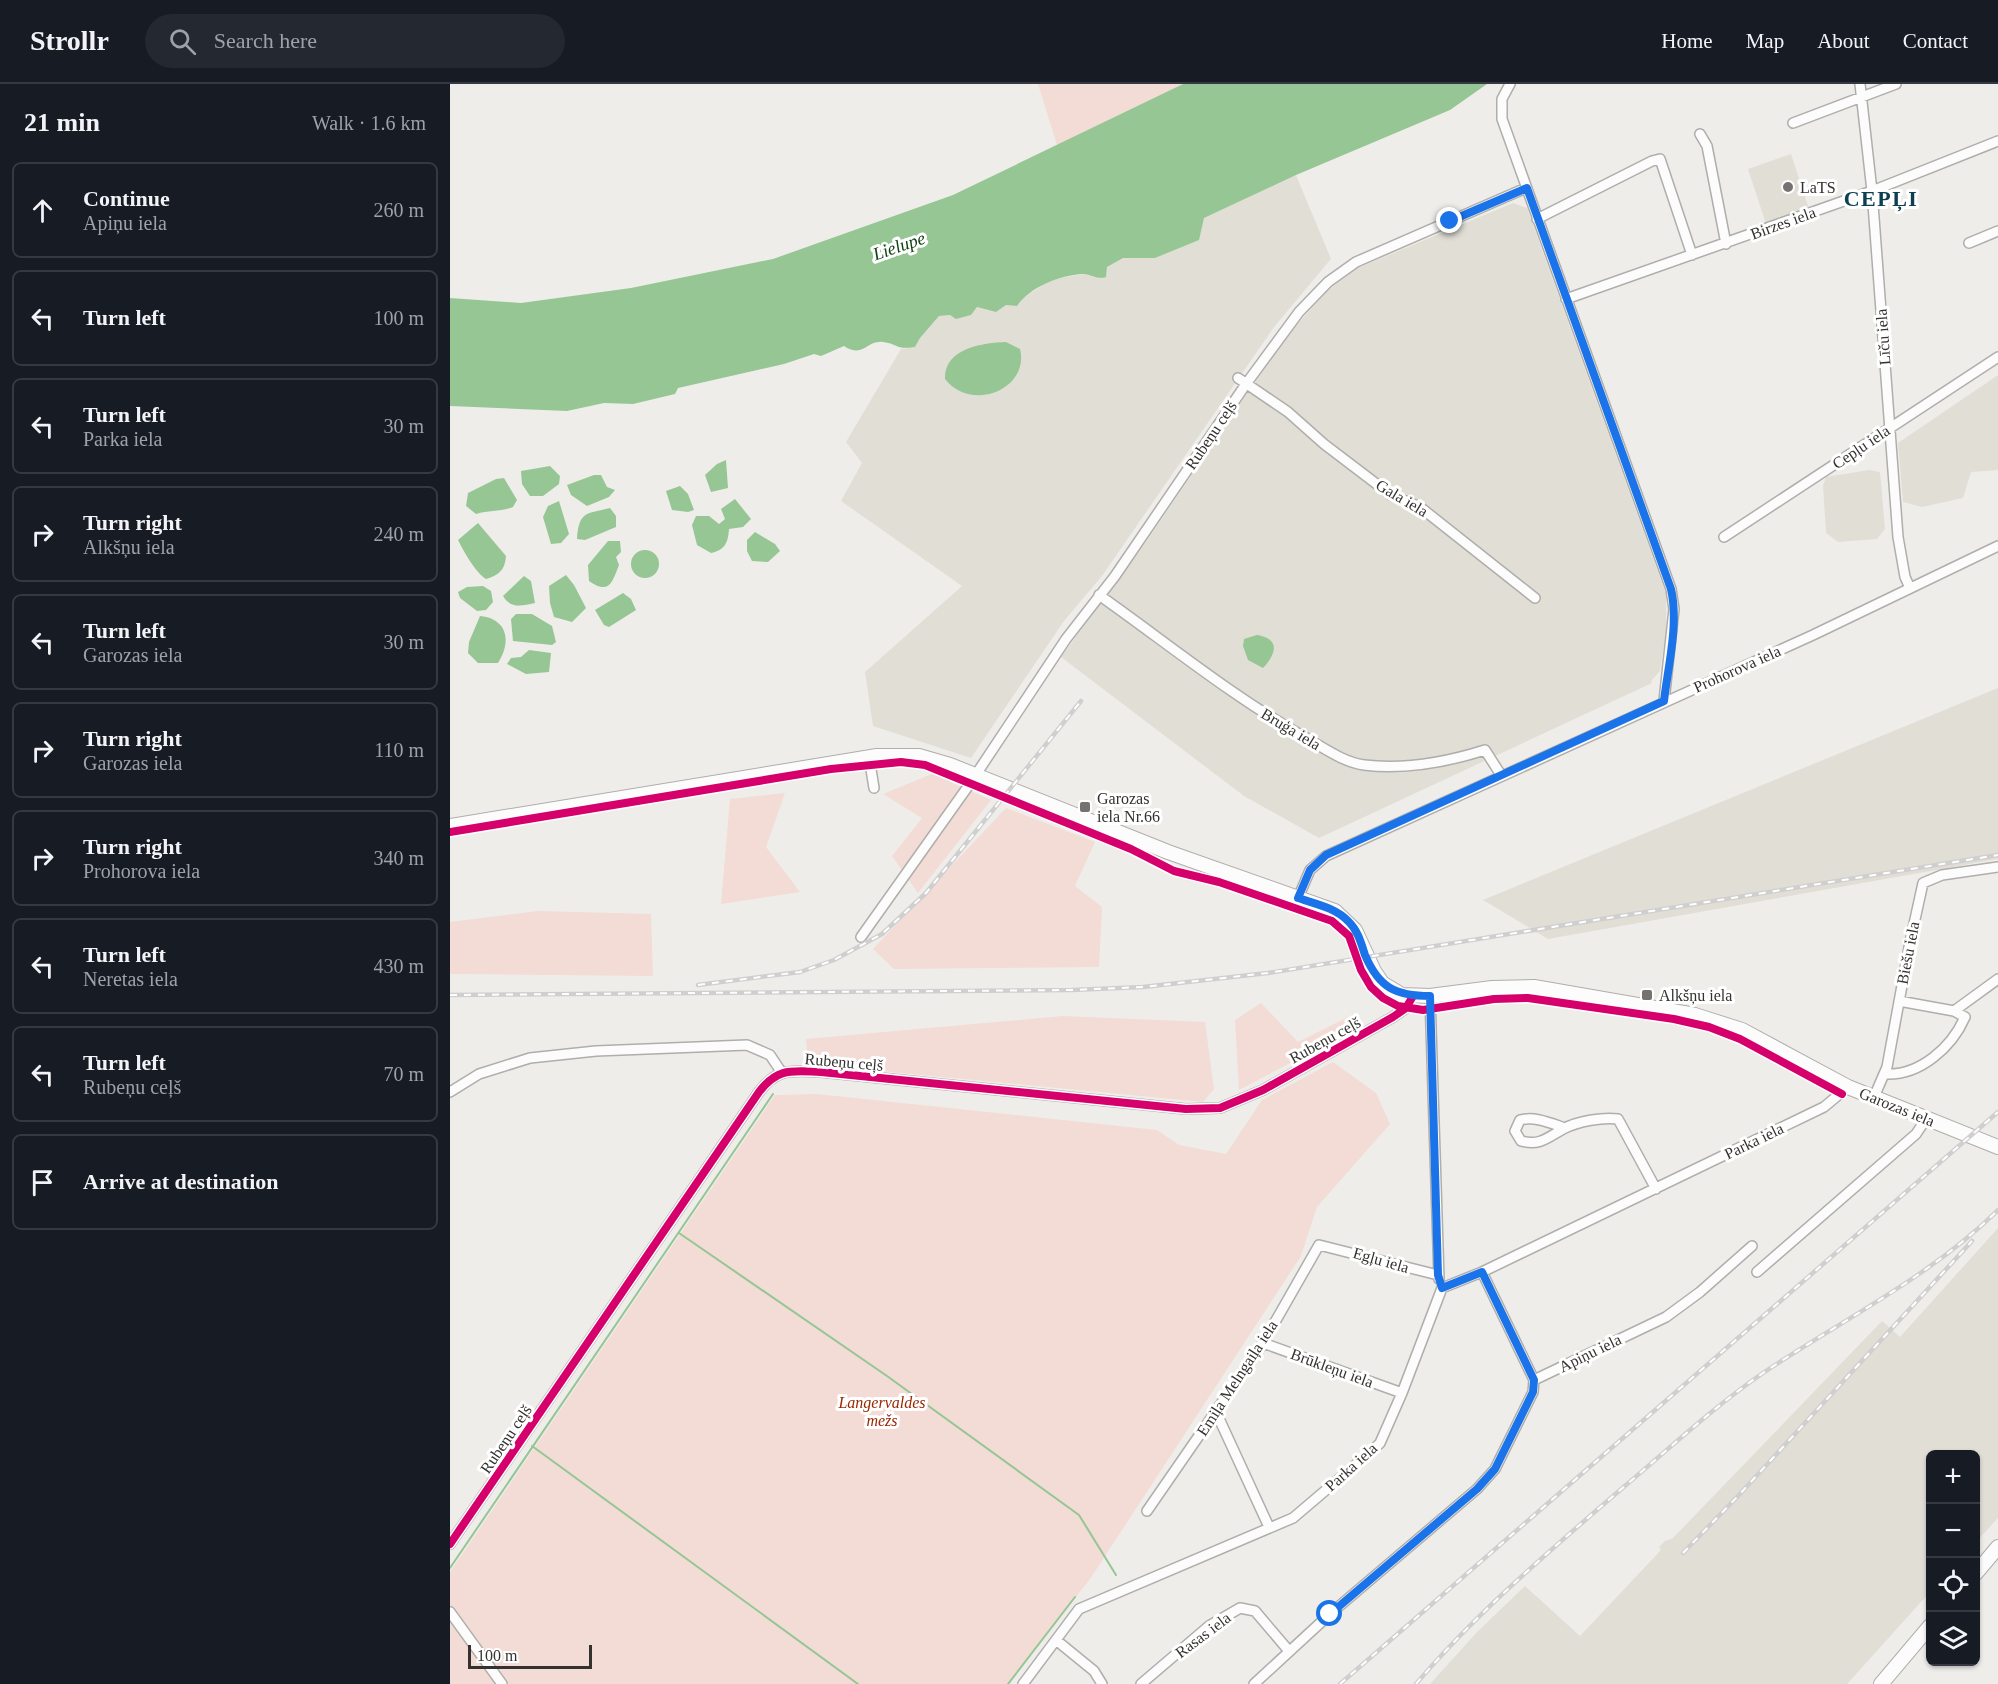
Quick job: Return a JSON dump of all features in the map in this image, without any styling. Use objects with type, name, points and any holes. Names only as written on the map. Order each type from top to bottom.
[{"type":"main road","name":"Garozas iela","points":[[450,826],[869,758],[900,754],[919,756],[975,775],[1168,852],[1328,908],[1347,920],[1357,933],[1370,964],[1382,983],[1392,991],[1413,996],[1430,996],[1492,988],[1534,987],[1676,1011],[1742,1030],[1848,1087],[1998,1148]]},
{"type":"main road","points":[[1980,1568],[1998,1547]]},
{"type":"main road","points":[[1881,1684],[1926,1631]]},
{"type":"street","points":[[1510,84],[1502,99],[1501,114],[1671,589],[1674,609],[1664,701]]},
{"type":"street","name":"Līču iela","points":[[1860,84],[1872,191],[1898,537],[1905,577],[1910,588]]},
{"type":"street","points":[[1793,123],[1896,84]]},
{"type":"street","points":[[1700,134],[1707,146],[1726,244]]},
{"type":"street","name":"Birzes iela","points":[[1566,299],[1872,191],[1998,141]]},
{"type":"street","points":[[1537,219],[1660,159],[1692,255]]},
{"type":"street","name":"Rubeņu ceļš","points":[[861,937],[975,775],[1065,639],[1127,559],[1242,381],[1299,312],[1340,272],[1356,262],[1527,188]]},
{"type":"street","points":[[1969,243],[1998,231]]},
{"type":"street","name":"Cepļu iela","points":[[1724,537],[1998,357]]},
{"type":"street","name":"Gala iela","points":[[1242,381],[1288,412],[1324,444],[1391,495],[1420,507],[1535,598]]},
{"type":"street","name":"Prohorova iela","points":[[1298,898],[1310,870],[1321,859],[1998,546]]},
{"type":"street","name":"Bruģa iela","points":[[1099,595],[1261,711],[1342,759],[1363,765],[1423,765],[1455,760],[1485,750],[1501,775]]},
{"type":"street","points":[[869,758],[874,788]]},
{"type":"street","name":"Biešu iela","points":[[1874,1097],[1885,1074],[1923,883],[1942,875],[1998,867]]},
{"type":"street","points":[[1954,1011],[1998,979]]},
{"type":"street","name":"Rubeņu ceļš","points":[[450,1544],[768,1080],[782,1073],[820,1072],[1186,1109],[1213,1109],[1245,1099],[1324,1056],[1401,1012],[1413,996]]},
{"type":"street","points":[[1430,996],[1438,1275],[1442,1288]]},
{"type":"street","points":[[1885,1074],[1897,1075],[1910,1071],[1937,1055],[1958,1035],[1965,1017],[1954,1011],[1899,1001]]},
{"type":"street","points":[[450,1092],[479,1074],[530,1058],[596,1051],[747,1045],[770,1054],[782,1073]]},
{"type":"street","name":"Parka iela","points":[[1023,1684],[1079,1609],[1300,1513],[1373,1450],[1380,1443],[1402,1393],[1442,1288],[1482,1272],[1824,1107],[1848,1087]]},
{"type":"street","points":[[1565,1128],[1533,1118],[1525,1118],[1520,1120],[1515,1131],[1521,1141],[1539,1143],[1565,1128],[1606,1118],[1618,1119],[1656,1189]]},
{"type":"street","points":[[1757,1272],[1916,1134],[1926,1119]]},
{"type":"street","name":"Egļu iela","points":[[1324,1244],[1438,1275]]},
{"type":"street","name":"Emiļa Melngaiļa iela","points":[[1147,1511],[1263,1343],[1316,1247],[1324,1244]]},
{"type":"street","name":"Apiņu iela","points":[[1534,1380],[1666,1317],[1691,1299],[1752,1246]]},
{"type":"street","points":[[1254,1684],[1289,1651],[1477,1489],[1495,1469],[1533,1392],[1534,1380],[1482,1272]]},
{"type":"street","name":"Brūkleņu iela","points":[[1263,1343],[1402,1393]]},
{"type":"street","points":[[1216,1412],[1269,1527]]},
{"type":"street","name":"Rasas iela","points":[[1142,1684],[1209,1626],[1240,1608],[1255,1611],[1289,1651]]},
{"type":"street","points":[[450,1612],[502,1684]]},
{"type":"street","points":[[1056,1640],[1094,1671],[1102,1684]]},
{"type":"shaded area","points":[[1791,154],[1809,209],[1766,224],[1748,169]]},
{"type":"shaded area","points":[[1296,175],[1331,259],[1274,327],[1102,576],[1064,621],[971,758],[873,726],[865,672],[962,586],[841,501],[862,463],[846,442],[901,349],[915,347],[939,316],[950,315],[956,318],[971,315],[977,307],[996,312],[1006,305],[1017,306],[1023,298],[1052,279],[1086,274],[1106,276],[1107,267],[1123,258],[1155,258],[1198,240],[1204,218]]},
{"type":"shaded area","points":[[1513,203],[1527,208],[1666,594],[1666,632],[1660,671],[1651,681],[1652,683],[1319,838],[1244,796],[1061,657],[1146,542],[1286,337],[1327,291],[1358,268]]},
{"type":"shaded area","points":[[1998,375],[1998,470],[1971,472],[1963,498],[1922,507],[1903,502],[1898,443]]},
{"type":"shaded area","points":[[1869,470],[1880,472],[1885,529],[1877,539],[1838,542],[1826,533],[1823,486],[1826,477]]},
{"type":"shaded area","points":[[1998,688],[1998,859],[1548,939],[1483,900]]},
{"type":"shaded area","points":[[1998,1228],[1998,1518],[1980,1538],[1980,1450],[1926,1450],[1926,1596],[1847,1684],[1430,1684],[1477,1632],[1525,1586],[1580,1636],[1661,1550],[1659,1547],[1665,1541],[1673,1538],[1882,1321],[1900,1337]]},
{"type":"green space","points":[[1038,84],[1183,84],[1057,145]]},
{"type":"green space","points":[[932,774],[991,800],[918,893],[892,856],[922,818],[883,794]]},
{"type":"green space","points":[[785,793],[766,847],[800,892],[721,904],[730,799]]},
{"type":"green space","points":[[1006,808],[1095,842],[1075,886],[1102,907],[1099,967],[894,969],[873,949]]},
{"type":"green space","points":[[538,911],[651,914],[653,976],[450,974],[450,922]]},
{"type":"green space","points":[[1261,1003],[1298,1042],[1350,1016],[1358,1027],[1239,1090],[1235,1020]]},
{"type":"green space","points":[[1063,1016],[1205,1022],[1214,1089],[1203,1102],[808,1064],[806,1039]]},
{"type":"green space","name":"Langervaldes mežs","points":[[1333,1062],[1376,1093],[1390,1124],[1317,1207],[1301,1256],[1090,1579],[1008,1684],[450,1684],[450,1572],[775,1095],[817,1094],[1157,1130],[1179,1145],[1226,1154],[1262,1100]]},
{"type":"water","name":"Lielupe","points":[[1183,84],[1487,84],[1450,110],[1296,175],[1204,218],[1199,240],[1155,258],[1123,258],[1107,267],[1106,277],[1083,274],[1046,283],[1030,293],[1017,306],[1006,305],[996,312],[977,307],[971,315],[956,319],[950,315],[939,316],[915,347],[900,347],[877,342],[856,351],[844,346],[821,356],[814,354],[784,364],[678,388],[675,394],[633,404],[604,403],[567,411],[450,406],[450,298],[521,303],[631,288],[773,259],[953,195]]},
{"type":"water","points":[[1006,342],[1020,349],[1021,363],[1016,375],[1008,385],[996,392],[983,395],[969,394],[956,389],[945,379],[946,369],[951,360],[966,349]]},
{"type":"water","points":[[726,460],[728,488],[711,492],[705,475],[717,464]]},
{"type":"water","points":[[550,466],[560,476],[559,484],[543,496],[530,496],[522,484],[521,471]]},
{"type":"water","points":[[594,475],[601,475],[607,487],[615,490],[609,497],[587,506],[571,495],[567,485]]},
{"type":"water","points":[[504,478],[517,500],[513,507],[476,514],[466,506],[468,493],[496,479]]},
{"type":"water","points":[[680,486],[688,494],[694,510],[688,512],[672,510],[666,491]]},
{"type":"water","points":[[735,499],[751,519],[743,527],[729,529],[727,542],[720,550],[711,553],[697,545],[692,525],[696,516],[709,516],[719,524],[725,519],[721,509]]},
{"type":"water","points":[[559,501],[569,534],[561,543],[551,544],[543,517],[548,506]]},
{"type":"water","points":[[610,508],[616,516],[616,527],[585,540],[577,539],[580,523],[585,515]]},
{"type":"water","points":[[478,523],[506,556],[501,571],[486,579],[474,567],[458,540]]},
{"type":"water","points":[[755,532],[775,544],[780,551],[768,562],[752,561],[747,551],[747,540]]},
{"type":"water","points":[[608,541],[620,541],[621,552],[616,557],[619,565],[612,582],[601,587],[589,581],[588,565]]},
{"type":"water","points":[[645,550],[655,554],[659,564],[655,574],[645,578],[635,574],[631,564],[635,554]]},
{"type":"water","points":[[566,575],[586,608],[572,622],[554,617],[550,603],[549,586]]},
{"type":"water","points":[[524,576],[531,581],[535,603],[513,605],[503,596]]},
{"type":"water","points":[[483,586],[491,591],[493,602],[486,610],[477,611],[460,598],[458,592],[467,587]]},
{"type":"water","points":[[623,593],[631,599],[636,610],[609,627],[604,625],[595,610]]},
{"type":"water","points":[[516,614],[532,614],[552,626],[556,642],[552,645],[513,641],[511,619]]},
{"type":"water","points":[[480,616],[497,622],[505,633],[505,648],[498,663],[478,663],[468,653],[469,642]]},
{"type":"water","points":[[1257,635],[1270,640],[1274,648],[1271,658],[1263,668],[1248,660],[1243,646],[1244,639]]},
{"type":"water","points":[[529,650],[551,653],[549,672],[526,674],[507,664],[511,658],[521,657]]},
{"type":"waterway","points":[[450,1568],[773,1094]]},
{"type":"waterway","points":[[679,1233],[887,1376],[1079,1515],[1116,1575]]},
{"type":"waterway","points":[[532,1446],[858,1684]]},
{"type":"waterway","points":[[1008,1684],[1075,1597]]},
{"type":"railway","points":[[698,985],[800,972],[834,960],[882,934],[926,893],[1081,701]]},
{"type":"railway","points":[[450,995],[1072,990],[1143,987],[1268,973],[1998,855]]},
{"type":"railway","points":[[1340,1684],[1998,1112]]},
{"type":"railway","points":[[1416,1684],[1517,1580],[1710,1413],[1763,1373],[1915,1277],[1972,1234],[1998,1210]]},
{"type":"railway","points":[[1683,1553],[1972,1241]]},
{"type":"cycle path","points":[[450,832],[831,769],[901,762],[925,765],[1131,849],[1174,871],[1219,882],[1332,921],[1349,936],[1361,970],[1371,987],[1383,998],[1398,1006],[1423,1010],[1494,999],[1528,998],[1674,1019],[1709,1027],[1740,1039],[1842,1094]]},
{"type":"cycle path","points":[[450,1544],[759,1092],[779,1074],[794,1071],[821,1072],[1186,1109],[1220,1108],[1263,1090],[1393,1017],[1406,1008],[1413,996]]},
{"type":"place","name":"LaTS","points":[[1788,187]]},
{"type":"place","name":"Garozas iela Nr.66","points":[[1085,807]]},
{"type":"place","name":"Alkšņu iela","points":[[1647,995]]},
{"type":"district","name":"CEPĻI","points":[[1881,198]]},
{"type":"route","points":[[1330,1614],[1462,1503],[1495,1469],[1533,1392],[1534,1380],[1482,1272],[1442,1288],[1438,1275],[1430,996],[1413,996],[1392,991],[1382,983],[1374,971],[1357,933],[1347,920],[1328,908],[1298,898],[1310,870],[1326,855],[1664,701],[1674,609],[1671,589],[1527,188],[1450,221]]}]
